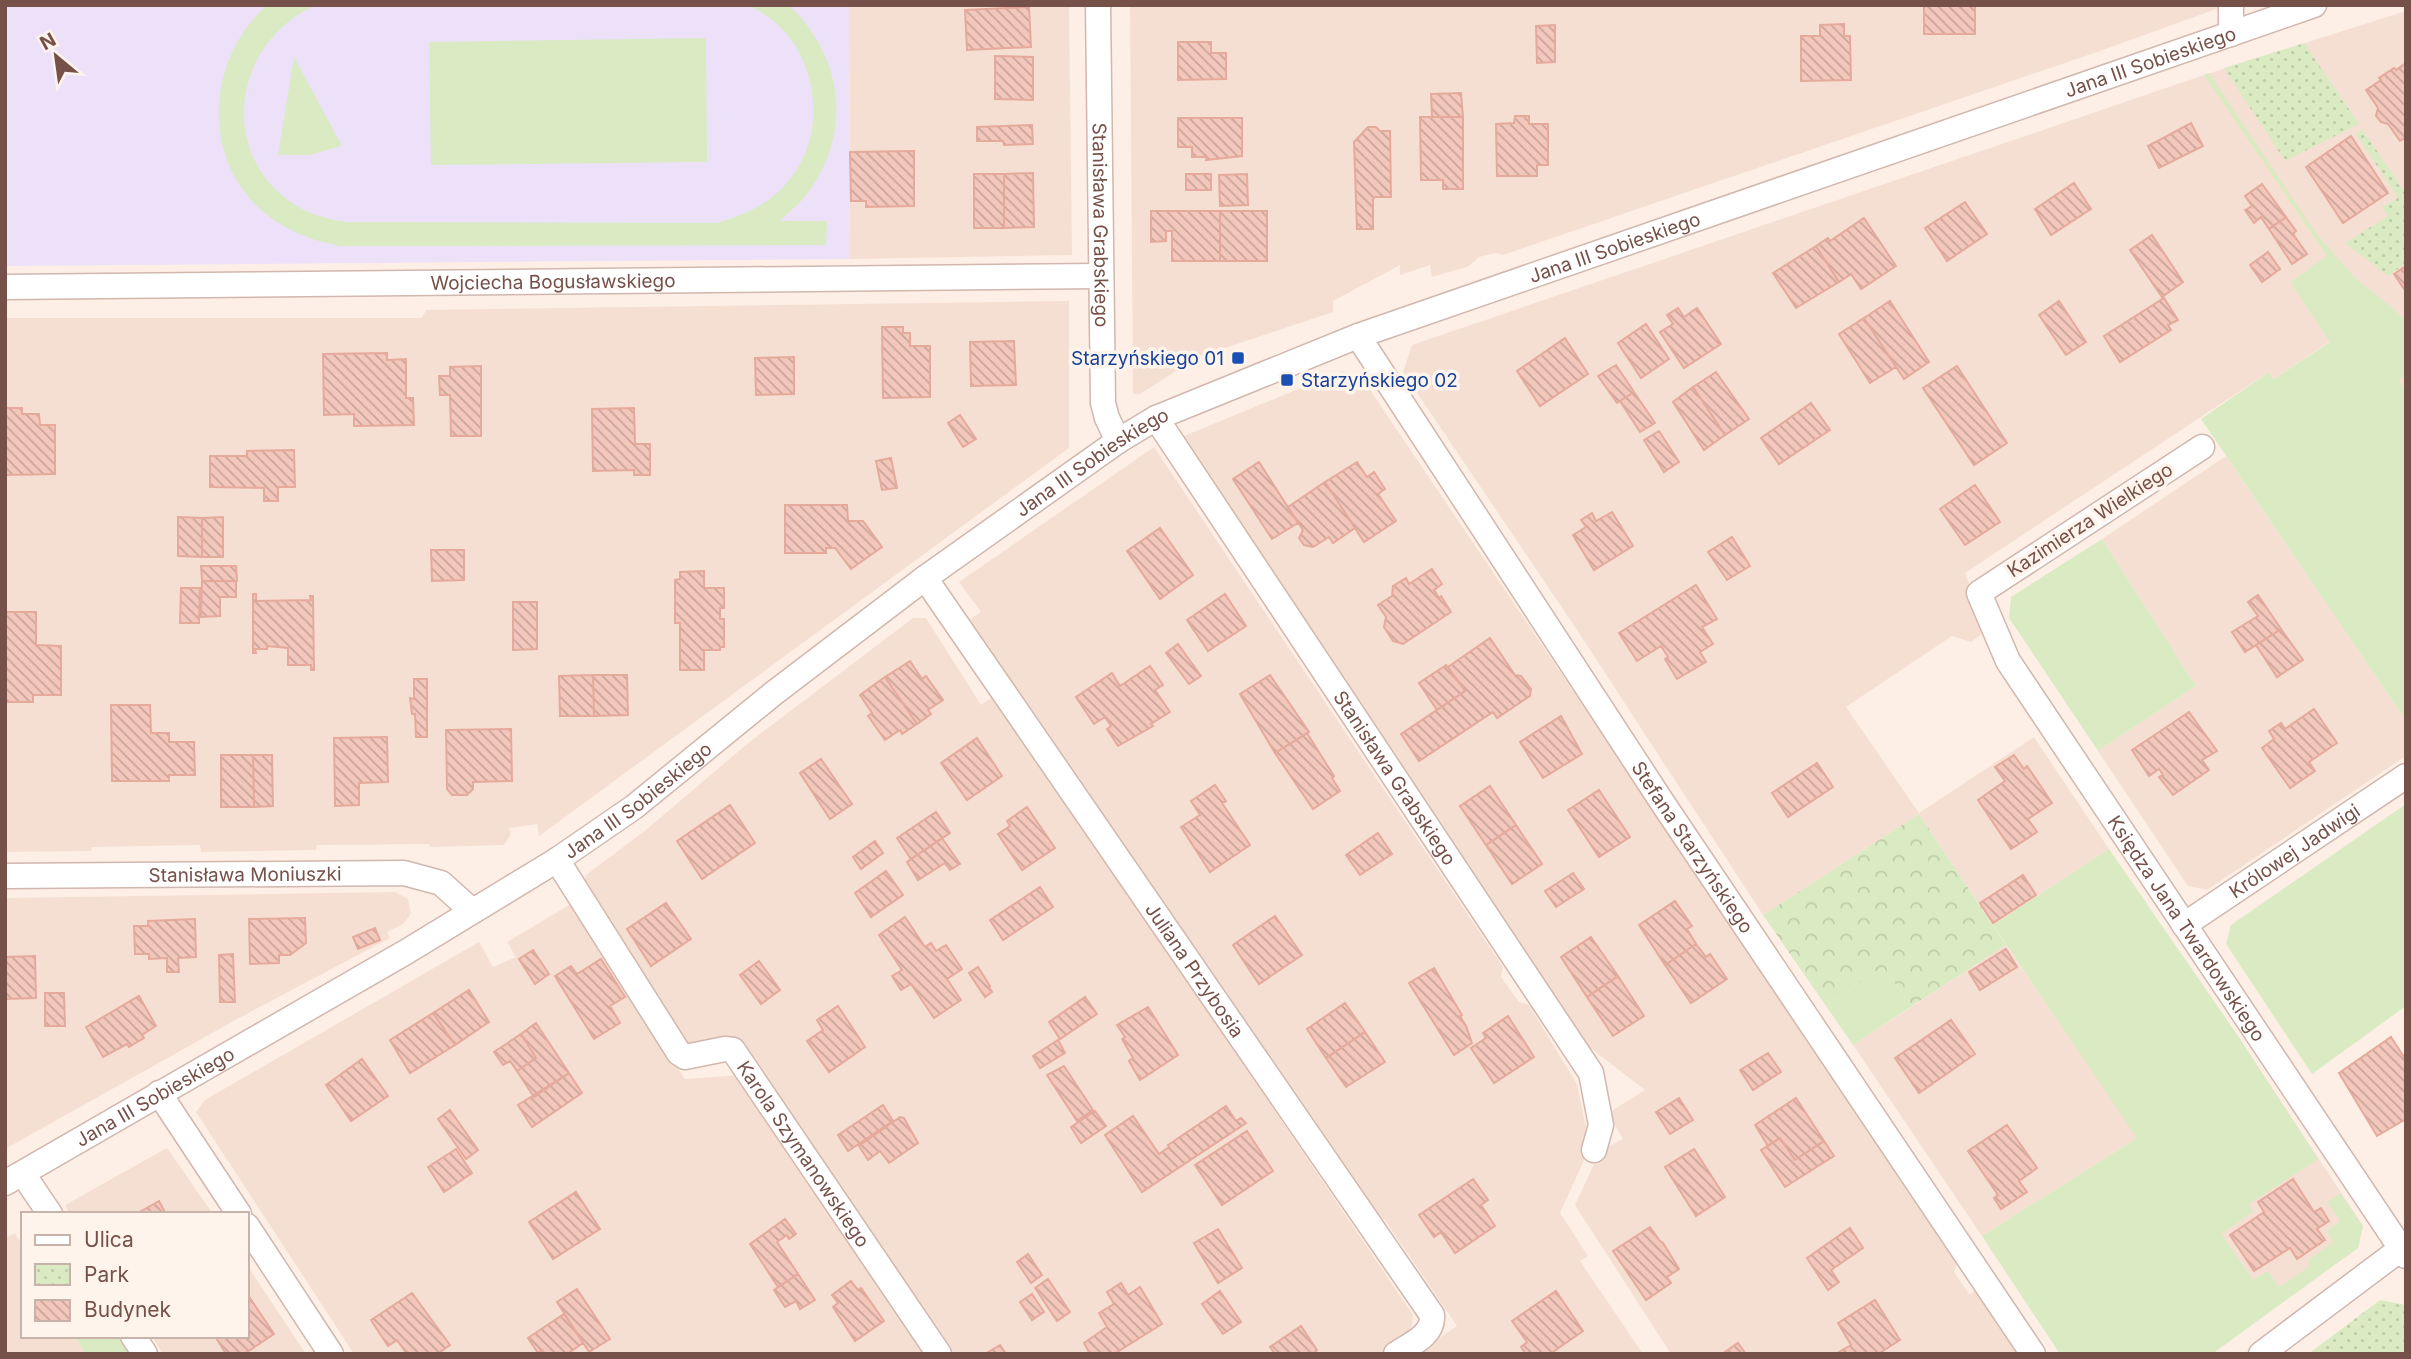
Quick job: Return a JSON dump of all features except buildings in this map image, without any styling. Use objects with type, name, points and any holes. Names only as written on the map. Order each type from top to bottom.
[{"type":"street","name":"Stanisława Grabskiego","points":[[1098,5],[1103,403],[1118,442]]},
{"type":"street","points":[[2231,5],[2231,34]]},
{"type":"street","name":"Jana III Sobieskiego","points":[[14,1178],[406,952],[557,860],[634,807],[774,693],[925,578],[1156,418],[1358,336],[2315,5]]},
{"type":"street","name":"Wojciecha Bogusławskiego","points":[[5,286],[1100,276]]},
{"type":"street","name":"Stefana Starzyńskiego","points":[[1358,336],[1662,802],[2033,1354]]},
{"type":"street","name":"Stanisława Grabskiego","points":[[1156,418],[1591,1073],[1601,1125],[1594,1150]]},
{"type":"street","name":"Kazimierza Wielkiego","points":[[1979,593],[2202,447]]},
{"type":"street","name":"Juliana Przybosia","points":[[925,578],[1432,1315],[1431,1326],[1426,1333],[1396,1354]]},
{"type":"street","name":"Księdza Jana Twardowskiego","points":[[1979,593],[2008,661],[2404,1250]]},
{"type":"street","name":"Królowej Jadwigi","points":[[2183,925],[2406,776]]},
{"type":"street","name":"Karola Szymanowskiego","points":[[557,860],[679,1052],[685,1057],[724,1049],[733,1050],[939,1354]]},
{"type":"street","name":"Stanisława Moniuszki","points":[[5,876],[404,873],[441,883],[471,910]]},
{"type":"street","points":[[159,1093],[238,1212]]},
{"type":"street","points":[[14,1178],[48,1212]]},
{"type":"street","points":[[248,1228],[331,1354]]},
{"type":"street","points":[[2262,1354],[2404,1250]]},
{"type":"street","points":[[134,1338],[145,1354]]},
{"type":"shaded area","points":[[5,5],[849,5],[850,259],[5,266]]},
{"type":"shaded area","points":[[849,5],[1069,5],[1072,255],[850,259]]},
{"type":"shaded area","points":[[1130,5],[2222,7],[1503,255],[1495,253],[1479,257],[1469,266],[1432,277],[1430,265],[1400,275],[1400,265],[1333,301],[1333,312],[1198,357],[1140,394],[1133,394]]},
{"type":"shaded area","points":[[2406,11],[2406,455],[2329,342],[2274,379],[2269,372],[1965,573],[1987,630],[1971,642],[1952,636],[1846,707],[1919,813],[2034,737],[2109,849],[1993,925],[1919,814],[1763,915],[1577,630],[1403,372],[1412,345],[2204,75]]},
{"type":"shaded area","points":[[1069,301],[1069,448],[539,836],[537,824],[509,828],[511,834],[504,845],[317,845],[316,850],[201,852],[200,845],[5,852],[5,318],[422,318],[426,310]]},
{"type":"shaded area","points":[[1342,371],[1362,378],[1958,1262],[1954,1272],[1969,1294],[1978,1289],[2020,1354],[1671,1354],[1575,1205],[1600,1151],[1623,1139],[1608,1113],[1645,1090],[1580,1040],[1177,439]]},
{"type":"shaded area","points":[[1154,447],[1503,967],[1501,977],[1519,1002],[1529,1005],[1577,1084],[1590,1147],[1560,1213],[1588,1256],[1580,1261],[1643,1354],[1415,1354],[1457,1326],[1384,1219],[1375,1224],[970,619],[981,612],[959,582]]},
{"type":"shaded area","points":[[2226,456],[2406,721],[2406,756],[2207,890],[2188,886],[2098,751],[2196,686],[2102,539]]},
{"type":"shaded area","points":[[913,618],[926,618],[981,705],[994,696],[1413,1315],[1407,1336],[1380,1354],[949,1354],[744,1046],[685,1046],[583,887],[586,875],[646,830],[747,744]]},
{"type":"shaded area","points":[[395,892],[408,899],[411,914],[403,924],[387,932],[390,938],[239,1018],[5,1149],[5,898]]},
{"type":"shaded area","points":[[571,904],[685,1079],[742,1075],[930,1354],[354,1354],[196,1112],[205,1100],[479,942],[493,967],[516,957],[507,942]]},
{"type":"shaded area","points":[[2006,945],[2121,1113],[2238,1036],[2363,1226],[2358,1248],[2258,1319],[2137,1138],[1982,1236],[1853,1045]]},
{"type":"shaded area","points":[[167,1148],[212,1212],[69,1212],[65,1205]]},
{"type":"shaded area","points":[[15,1233],[21,1243],[21,1338],[76,1338],[85,1354],[5,1354],[5,1238]]},
{"type":"shaded area","points":[[248,1267],[306,1354],[163,1354],[152,1338],[248,1338]]},
{"type":"green space","points":[[267,5],[316,5],[287,23],[265,47],[250,75],[244,106],[246,136],[257,165],[277,191],[306,211],[347,222],[717,223],[750,211],[779,191],[797,169],[808,144],[813,117],[812,90],[804,63],[791,39],[772,19],[747,5],[789,5],[807,25],[821,47],[830,70],[836,118],[824,167],[807,194],[780,221],[827,221],[826,245],[340,246],[295,232],[271,218],[248,196],[232,171],[222,143],[219,113],[222,83],[231,55],[246,28]]},
{"type":"green space","points":[[706,38],[707,162],[431,165],[429,42]]},
{"type":"green space","points":[[2304,43],[2359,124],[2285,161],[2224,68]]},
{"type":"green space","points":[[294,57],[342,146],[309,155],[278,155]]},
{"type":"green space","points":[[2209,73],[2315,232],[2354,277],[2406,322],[2406,375],[2398,380],[2406,391],[2406,721],[2201,419],[2269,372],[2274,379],[2330,342],[2290,282],[2327,256],[2204,75]]},
{"type":"green space","points":[[2362,129],[2406,194],[2406,263],[2388,276],[2345,243],[2388,216],[2382,207],[2398,198],[2356,134]]},
{"type":"green space","points":[[2102,539],[2196,686],[2098,751],[2009,618],[2011,597]]},
{"type":"green space","points":[[2406,804],[2406,1006],[2312,1074],[2226,944],[2231,925]]},
{"type":"green space","points":[[1919,814],[2006,945],[1912,1006],[1883,967],[1826,1006],[1763,915]]},
{"type":"green space","points":[[2109,849],[2238,1036],[2318,1159],[2249,1204],[2253,1212],[2221,1234],[2253,1280],[2268,1271],[2279,1287],[2310,1266],[2308,1260],[2334,1242],[2327,1231],[2340,1221],[2327,1202],[2340,1193],[2363,1226],[2358,1248],[2212,1354],[2060,1354],[1982,1236],[2137,1138],[1993,925]]},
{"type":"green space","points":[[1883,967],[1912,1006],[1853,1045],[1826,1006]]},
{"type":"green space","points":[[2380,1300],[2406,1305],[2406,1354],[2308,1354]]},
{"type":"green space","points":[[76,1338],[120,1338],[131,1354],[85,1354]]},
{"type":"place","name":"Starzyńskiego 01","points":[[1238,358]]},
{"type":"place","name":"Starzyńskiego 02","points":[[1287,380]]}]
